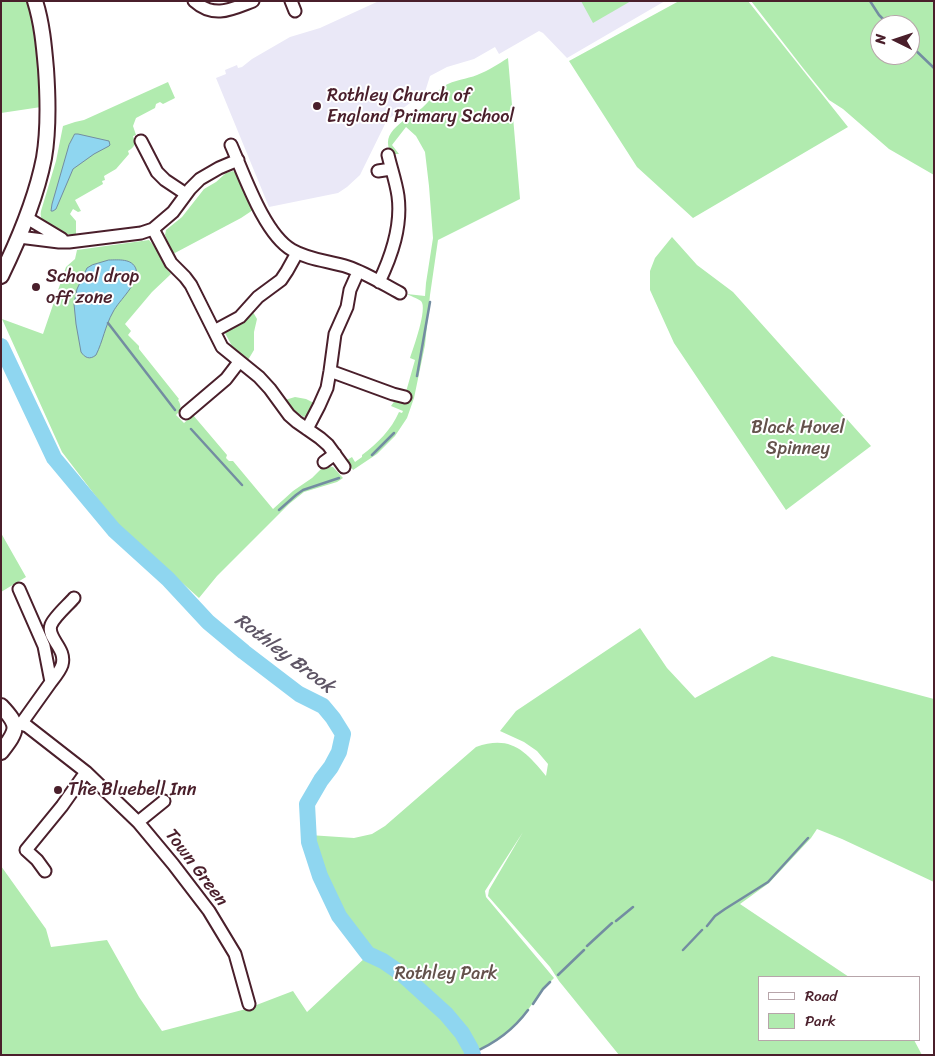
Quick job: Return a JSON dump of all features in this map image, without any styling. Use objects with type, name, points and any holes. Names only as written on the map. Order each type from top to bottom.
[{"type":"street","points":[[1,276],[27,218],[41,172],[47,133],[45,59],[41,26],[35,1]]},
{"type":"street","points":[[194,1],[207,9],[221,12],[253,1]]},
{"type":"street","points":[[231,145],[259,208],[273,232],[283,243],[297,252],[358,272],[400,293]]},
{"type":"street","points":[[141,148],[159,175],[186,194]]},
{"type":"street","points":[[379,282],[395,244],[398,219],[398,197],[388,155]]},
{"type":"street","points":[[19,237],[66,242],[141,233],[153,229],[173,212],[186,194],[206,175],[238,160]]},
{"type":"street","points":[[378,172],[391,169]]},
{"type":"street","points":[[27,218],[66,242]]},
{"type":"street","points":[[153,229],[170,263],[191,285],[222,347],[259,377],[285,410],[297,422],[328,445],[344,467]]},
{"type":"street","points":[[214,331],[240,317],[258,298],[281,280],[297,252]]},
{"type":"street","points":[[306,429],[324,397],[328,383],[335,334],[346,310],[350,290],[358,272]]},
{"type":"street","points":[[187,407],[226,379],[239,362]]},
{"type":"street","points":[[330,371],[391,398],[405,396]]},
{"type":"street","points":[[324,462],[335,454]]},
{"type":"street","points":[[19,589],[44,646],[51,682]]},
{"type":"street","points":[[1,752],[18,724],[62,666],[61,650],[51,635],[50,625],[69,600]]},
{"type":"street","points":[[1,706],[18,724]]},
{"type":"street","name":"Town Green","points":[[18,724],[27,726],[86,772],[138,822],[173,864],[209,911],[235,954],[249,1004]]},
{"type":"street","points":[[45,871],[26,850],[62,806],[86,772]]},
{"type":"street","points":[[138,822],[164,801]]},
{"type":"shaded area","name":"Rothley Church of England Primary School","points":[[379,1],[665,1],[567,58],[539,31],[499,54],[495,47],[474,59],[447,67],[430,76],[425,92],[387,120],[360,175],[347,187],[338,193],[269,207],[216,78],[226,74],[225,70],[237,65],[238,68],[242,67],[290,37],[320,28]]},
{"type":"green space","points":[[1,1],[29,1],[38,54],[41,107],[1,113]]},
{"type":"green space","points":[[581,1],[631,1],[593,23]]},
{"type":"green space","points":[[679,1],[748,1],[848,127],[693,218],[637,167],[569,61]]},
{"type":"green space","points":[[751,1],[934,1],[934,175],[889,149],[843,109],[829,100]]},
{"type":"green space","points":[[508,58],[520,199],[438,240],[425,345],[414,398],[407,418],[395,436],[377,454],[353,470],[347,460],[352,457],[355,462],[362,457],[379,441],[396,419],[399,412],[402,413],[403,411],[391,406],[396,399],[404,399],[415,360],[410,358],[423,312],[421,301],[407,294],[425,296],[433,238],[425,152],[416,136],[406,127],[392,145],[399,154],[392,154],[388,146],[388,139],[396,127],[422,108],[444,86],[481,73]]},
{"type":"green space","points":[[168,82],[175,98],[163,104],[160,102],[156,104],[155,108],[136,118],[133,126],[136,135],[133,136],[134,145],[128,151],[129,154],[116,169],[104,176],[103,184],[75,200],[81,211],[78,212],[73,209],[70,214],[76,221],[76,235],[59,232],[44,223],[41,211],[56,161],[63,126],[84,120]]},
{"type":"green space","points":[[233,171],[236,173],[253,210],[173,254],[165,235],[166,230],[182,217],[204,189],[226,173]]},
{"type":"green space","name":"Black Hovel Spinney","points":[[672,237],[697,265],[733,292],[871,446],[786,510],[674,343],[650,290],[650,271],[655,258]]},
{"type":"green space","points":[[149,240],[171,274],[152,292],[125,324],[131,331],[128,335],[139,346],[139,349],[179,399],[180,408],[176,415],[184,423],[193,415],[227,455],[226,458],[229,461],[233,461],[273,509],[322,468],[333,467],[343,478],[337,482],[304,492],[289,504],[217,576],[199,598],[117,524],[62,452],[2,319],[43,334],[66,267],[75,259],[77,250]]},
{"type":"green space","points":[[253,312],[257,319],[254,332],[254,350],[248,360],[233,348],[225,333],[241,324]]},
{"type":"green space","points":[[295,397],[314,403],[308,415],[304,417],[294,411],[285,400]]},
{"type":"green space","points":[[1,533],[26,577],[1,592]]},
{"type":"green space","name":"Rothley Park","points":[[640,628],[667,668],[695,698],[772,656],[934,699],[934,882],[817,829],[769,883],[740,904],[848,976],[758,976],[758,1041],[915,1041],[922,1055],[619,1055],[559,981],[550,967],[488,896],[489,890],[523,832],[485,891],[486,897],[554,978],[543,989],[522,1018],[510,1029],[494,1042],[470,1055],[1,1055],[1,866],[46,929],[51,947],[107,940],[139,997],[162,1031],[246,1009],[293,991],[307,1012],[368,954],[342,921],[330,899],[315,864],[309,835],[354,838],[372,834],[385,826],[476,747],[488,744],[508,744],[516,747],[524,752],[546,776],[548,764],[537,751],[524,742],[500,731],[516,711]]},
{"type":"water","points":[[75,134],[109,141],[110,145],[73,169],[56,209],[51,211],[69,145]]},
{"type":"water","points":[[109,260],[124,260],[134,265],[136,269],[135,280],[110,317],[96,355],[88,358],[81,352],[76,324],[74,304],[77,289],[87,268]]},
{"type":"waterway","points":[[870,1],[879,15]]},
{"type":"waterway","points":[[920,55],[934,68]]},
{"type":"waterway","points":[[417,376],[430,302]]},
{"type":"waterway","points":[[108,323],[175,410]]},
{"type":"waterway","name":"Rothley Brook","points":[[1,346],[54,458],[114,530],[168,579],[208,622],[299,694],[323,706],[333,718],[343,734],[339,752],[307,804],[309,842],[320,876],[339,916],[368,954],[383,961],[402,974],[446,1014],[462,1033],[473,1055]]},
{"type":"waterway","points":[[191,429],[242,485]]},
{"type":"waterway","points":[[372,455],[394,433]]},
{"type":"waterway","points":[[279,510],[303,490],[339,478]]},
{"type":"waterway","points":[[707,926],[715,916],[768,882],[808,838]]},
{"type":"waterway","points":[[616,921],[633,907]]},
{"type":"waterway","points":[[587,946],[612,923]]},
{"type":"waterway","points":[[683,950],[702,930]]},
{"type":"waterway","points":[[558,975],[584,950]]},
{"type":"waterway","points":[[533,1004],[550,982]]},
{"type":"waterway","points":[[472,1053],[503,1035],[528,1010]]},
{"type":"place","name":"Rothley Church of England Primary School","points":[[317,106]]},
{"type":"place","name":"School drop off zone","points":[[36,287]]},
{"type":"place","name":"The Bluebell Inn","points":[[58,790]]}]
